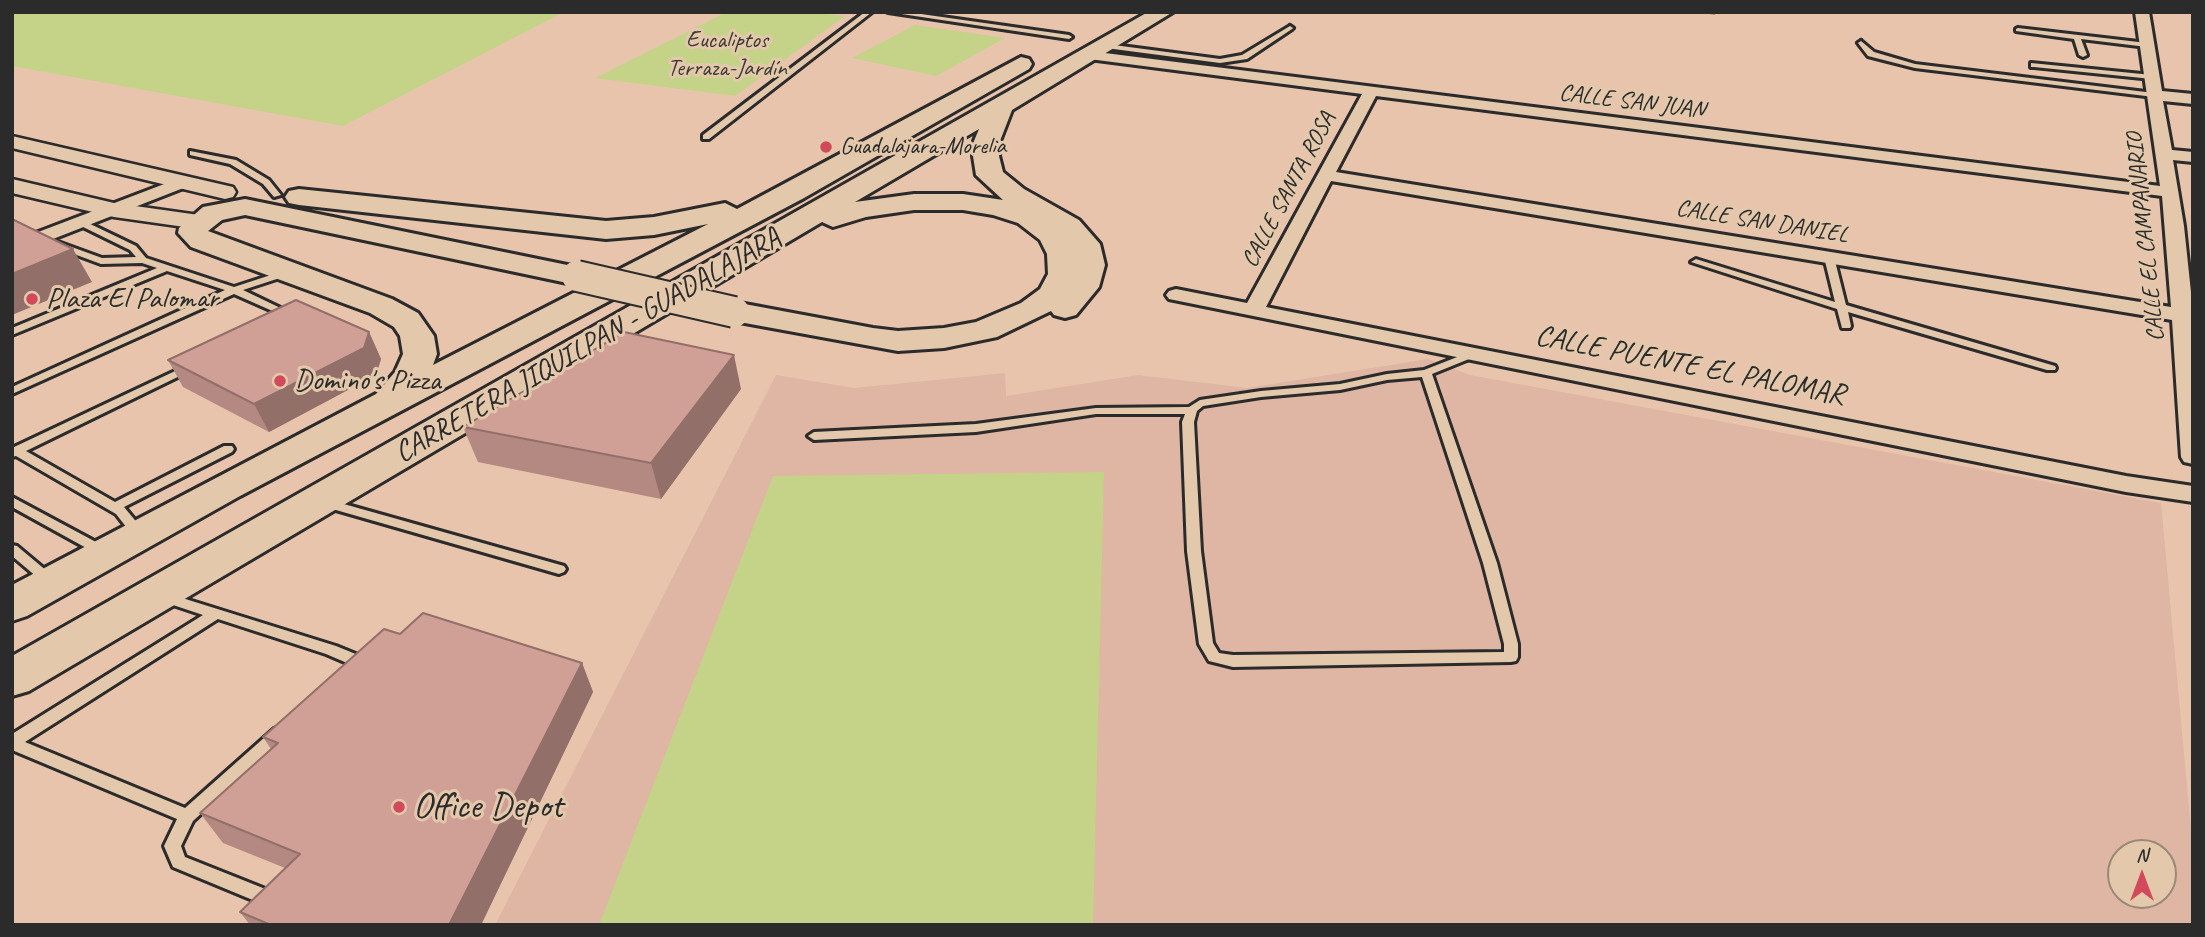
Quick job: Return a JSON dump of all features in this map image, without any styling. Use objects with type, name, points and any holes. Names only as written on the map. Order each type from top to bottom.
[{"type":"highway","name":"CARRETERA JIQUILPAN - GUADALAJARA","points":[[12,678],[1000,106],[1088,46],[1114,12]]},
{"type":"highway","name":"CARRETERA JIQUILPAN - GUADALAJARA","points":[[12,605],[139,535],[677,251],[1088,46],[1163,12]]},
{"type":"highway","points":[[379,409],[402,387],[417,365],[419,345],[412,328],[395,312],[381,306],[201,241],[193,233],[199,222],[223,209],[245,207],[725,318],[856,353],[920,356],[965,352],[1007,342],[1057,316],[1083,287],[1090,265],[1085,244],[1069,226],[1014,195],[990,175],[986,156],[987,141],[1000,106]]},
{"type":"highway","points":[[225,192],[277,195],[606,230],[654,226],[720,213],[794,192]]},
{"type":"highway","points":[[225,192],[310,221]]},
{"type":"highway","points":[[725,318],[898,341],[944,338],[985,330],[1032,310],[1053,294],[1063,274],[1058,244],[1041,226],[1013,212],[963,202],[914,202],[872,208],[775,238]]},
{"type":"highway","points":[[199,222],[569,282]]},
{"type":"street","name":"CALLE EL CAMPANARIO","points":[[2142,12],[2169,192],[2184,228],[2193,457]]},
{"type":"street","name":"CALLE SAN JUAN","points":[[1088,46],[1370,93],[2169,192]]},
{"type":"street","points":[[2153,86],[2193,99]]},
{"type":"street","name":"CALLE SANTA ROSA","points":[[1253,311],[1370,93]]},
{"type":"street","points":[[12,142],[225,192]]},
{"type":"street","points":[[2163,154],[2193,158]]},
{"type":"street","points":[[12,185],[81,159]]},
{"type":"street","name":"CALLE SAN DANIEL","points":[[1324,175],[2186,316]]},
{"type":"street","points":[[12,249],[180,183]]},
{"type":"street","points":[[12,185],[114,210],[199,222]]},
{"type":"street","name":"CALLE PUENTE EL PALOMAR","points":[[1177,295],[2126,484],[2193,494]]},
{"type":"lane","points":[[706,137],[869,12]]},
{"type":"lane","points":[[891,12],[1088,46],[1220,61],[1244,57],[1290,28]]},
{"type":"lane","points":[[2018,30],[2147,45]]},
{"type":"lane","points":[[2077,37],[2083,55]]},
{"type":"lane","points":[[1861,43],[1871,54],[1915,65],[2153,86]]},
{"type":"lane","points":[[2034,65],[2153,86]]},
{"type":"lane","points":[[193,153],[233,162],[266,182],[277,195]]},
{"type":"lane","points":[[82,223],[133,247],[143,260]]},
{"type":"lane","points":[[41,239],[102,261],[143,260],[168,267],[234,290],[300,319],[282,322]]},
{"type":"lane","points":[[1829,257],[1846,326]]},
{"type":"lane","points":[[1696,262],[2051,368]]},
{"type":"lane","points":[[12,332],[168,267]]},
{"type":"lane","points":[[12,391],[234,290],[289,272]]},
{"type":"lane","points":[[1426,373],[1490,563],[1511,645],[1511,657],[1233,661],[1214,657],[1206,645],[1195,551],[1188,422],[1192,410],[1200,403],[1340,387],[1426,373],[1470,355]]},
{"type":"lane","points":[[14,452],[198,363]]},
{"type":"lane","points":[[814,436],[976,428],[1096,411],[1192,410]]},
{"type":"lane","points":[[115,507],[228,449]]},
{"type":"lane","points":[[14,452],[115,507],[139,535]]},
{"type":"lane","points":[[12,500],[106,553]]},
{"type":"lane","points":[[319,501],[559,569]]},
{"type":"lane","points":[[12,549],[52,583]]},
{"type":"lane","points":[[157,594],[358,661],[338,680]]},
{"type":"lane","points":[[12,743],[217,613]]},
{"type":"lane","points":[[276,902],[179,862],[172,846],[187,816],[294,719]]},
{"type":"lane","points":[[12,743],[187,816]]},
{"type":"shaded area","points":[[1428,359],[1470,375],[2161,503],[2193,851],[2193,925],[495,925],[776,375],[854,388],[1005,373],[1006,396],[1138,375],[1247,388]]},
{"type":"green space","points":[[12,12],[564,12],[343,126],[12,66]]},
{"type":"green space","name":"Eucaliptos Terraza-Jardín","points":[[727,12],[805,12],[845,16],[735,96],[595,78]]},
{"type":"green space","points":[[915,25],[1005,38],[936,76],[852,58]]},
{"type":"green space","points":[[1104,472],[1093,925],[599,925],[773,476]]},
{"type":"building","points":[[14,220],[73,249],[12,274]]},
{"type":"building","points":[[296,300],[369,332],[364,348],[254,404],[168,360]]},
{"type":"building","points":[[624,332],[734,355],[651,463],[463,427]]},
{"type":"building","name":"Office Depot","points":[[423,613],[582,663],[449,925],[271,925],[240,912],[300,854],[200,813],[278,743],[263,737],[384,629],[400,634]]},
{"type":"place","name":"Guadalajara-Morelia","points":[[826,147]]},
{"type":"place","name":"Plaza El Palomar","points":[[32,299]]},
{"type":"place","name":"Domino's Pizza","points":[[280,381]]},
{"type":"place","name":"Office Depot","points":[[399,807]]}]
